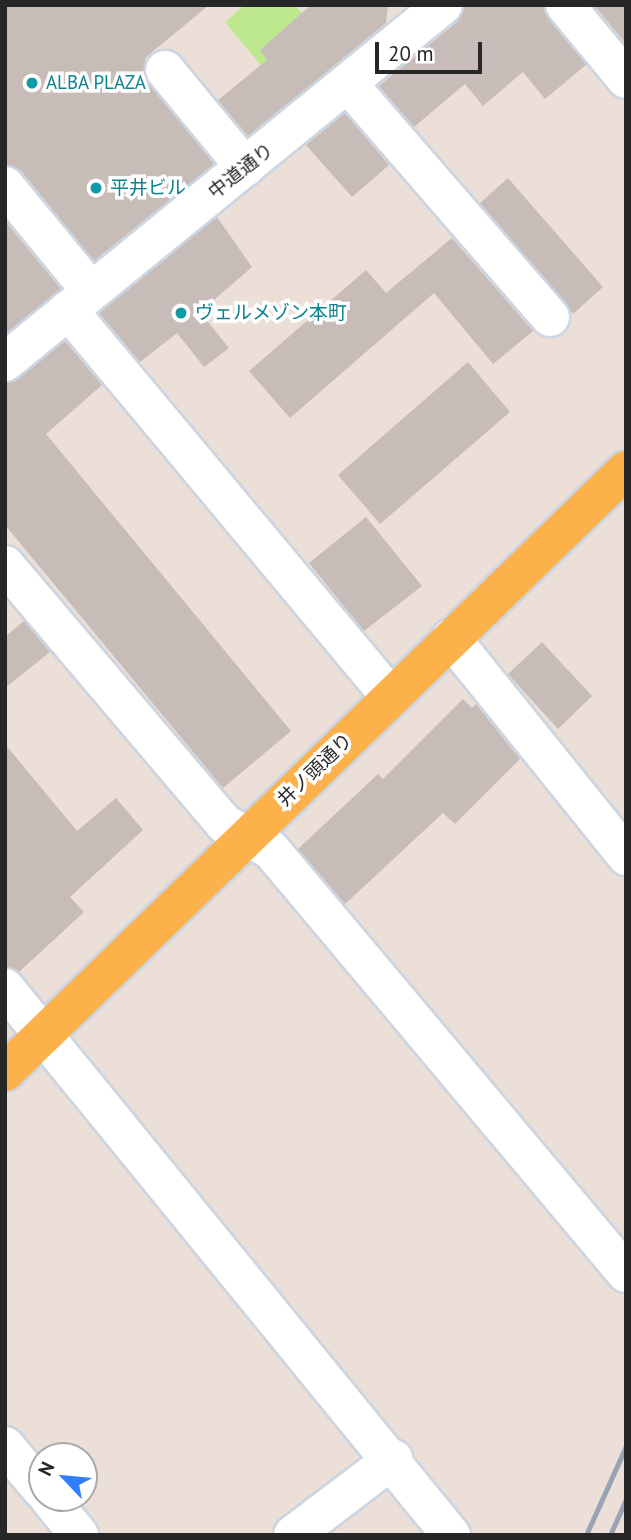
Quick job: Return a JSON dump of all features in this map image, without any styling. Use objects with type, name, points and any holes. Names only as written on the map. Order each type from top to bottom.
[{"type":"main road","name":"井ノ頭通り","points":[[5,1072],[626,470]]},
{"type":"street","points":[[565,5],[626,79]]},
{"type":"street","name":"中道通り","points":[[5,362],[349,85],[419,12]]},
{"type":"street","points":[[165,70],[245,167]]},
{"type":"street","points":[[349,85],[550,317]]},
{"type":"street","points":[[5,186],[79,300],[390,696]]},
{"type":"street","points":[[5,565],[225,824],[271,849],[626,1273]]},
{"type":"street","points":[[451,638],[626,856]]},
{"type":"street","points":[[5,988],[393,1460],[451,1535]]},
{"type":"street","points":[[5,1446],[28,1473]]},
{"type":"street","points":[[293,1535],[393,1460]]},
{"type":"street","points":[[60,1512],[79,1535]]},
{"type":"green space","points":[[245,5],[295,5],[342,60],[291,102],[225,22]]},
{"type":"building","points":[[5,5],[209,5],[146,57],[143,73],[214,164],[94,261],[22,172],[5,165]]},
{"type":"building","points":[[311,5],[388,5],[386,23],[248,136],[218,100],[267,60],[260,50]]},
{"type":"building","points":[[465,5],[544,5],[586,65],[545,99],[523,72],[483,106],[465,84],[414,127],[379,86],[457,22]]},
{"type":"building","points":[[594,5],[626,5],[626,44]]},
{"type":"building","points":[[345,113],[389,165],[352,197],[306,145]]},
{"type":"building","points":[[508,178],[603,287],[573,314],[480,203]]},
{"type":"building","points":[[217,217],[252,267],[200,312],[229,348],[204,367],[177,333],[140,362],[99,313]]},
{"type":"building","points":[[5,221],[61,289],[5,334]]},
{"type":"building","points":[[452,238],[533,331],[493,364],[434,293],[290,418],[249,371],[366,270],[386,293]]},
{"type":"building","points":[[65,341],[102,385],[46,434],[291,731],[223,788],[5,525],[5,383]]},
{"type":"building","points":[[468,362],[510,412],[380,524],[338,475]]},
{"type":"building","points":[[366,517],[422,586],[364,631],[309,563]]},
{"type":"building","points":[[24,621],[50,652],[5,688],[5,637]]},
{"type":"building","points":[[542,642],[592,696],[558,729],[508,674]]},
{"type":"building","points":[[463,699],[472,708],[476,704],[520,759],[455,824],[443,813],[345,904],[298,849],[378,774],[383,779]]},
{"type":"building","points":[[5,744],[77,831],[116,798],[143,830],[70,897],[84,912],[19,972],[5,967]]},
{"type":"railway","points":[[586,1535],[626,1446]]},
{"type":"railway","points":[[610,1535],[626,1499]]},
{"type":"place","name":"ALBA PLAZA","points":[[32,83]]},
{"type":"place","name":"平井ビル","points":[[96,188]]},
{"type":"place","name":"ヴェルメゾン本町","points":[[181,313]]}]
